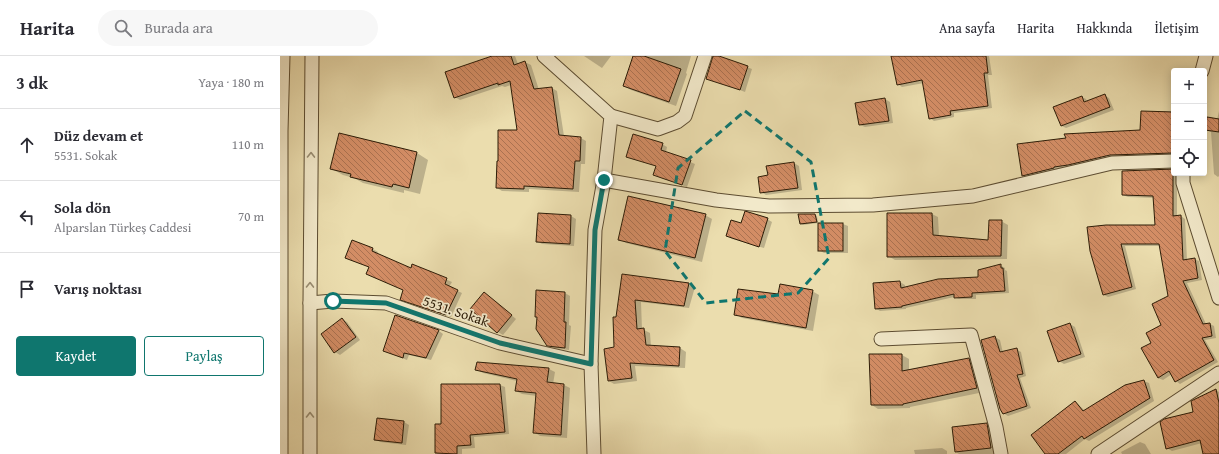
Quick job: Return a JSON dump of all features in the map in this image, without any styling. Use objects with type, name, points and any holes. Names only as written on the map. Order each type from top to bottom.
[{"type":"street","points":[[281,454],[281,132],[283,56]]},
{"type":"street","points":[[310,454],[312,56]]},
{"type":"street","points":[[544,56],[611,116],[658,129],[677,122],[685,116],[705,56]]},
{"type":"street","points":[[1203,68],[1206,56]]},
{"type":"street","points":[[594,454],[591,364],[595,230],[604,180],[611,116]]},
{"type":"street","points":[[604,180],[716,200],[769,206],[873,205],[974,196],[1112,163],[1171,161]]},
{"type":"street","points":[[1183,176],[1183,183],[1219,298]]},
{"type":"street","name":"5531. Sokak","points":[[310,303],[333,301],[386,303],[500,343],[591,364]]},
{"type":"street","points":[[881,339],[971,335],[996,427],[1001,454]]},
{"type":"street","points":[[1098,454],[1219,373]]},
{"type":"highlighted area","points":[[745,111],[811,162],[829,258],[798,293],[706,303],[665,251],[678,168]]},
{"type":"building","points":[[492,56],[511,56],[514,65],[525,61],[534,89],[552,87],[559,135],[581,137],[580,161],[575,161],[573,189],[524,186],[524,189],[496,188],[498,130],[517,130],[510,81],[498,85],[498,83],[454,98],[445,72]]},
{"type":"building","points":[[633,56],[644,56],[681,69],[669,102],[623,86]]},
{"type":"building","points":[[713,56],[719,56],[748,66],[740,90],[706,79]]},
{"type":"building","points":[[891,56],[986,56],[988,73],[984,73],[988,106],[950,111],[951,115],[929,119],[922,80],[897,85]]},
{"type":"building","points":[[1105,94],[1110,107],[1061,126],[1053,107],[1082,96],[1084,102]]},
{"type":"building","points":[[885,98],[889,121],[859,125],[855,103]]},
{"type":"building","points":[[1141,111],[1171,112],[1171,153],[1110,155],[1054,167],[1022,176],[1017,144],[1066,138],[1064,134],[1140,130]]},
{"type":"building","points":[[1207,117],[1219,119],[1219,132],[1207,130]]},
{"type":"building","points":[[339,133],[417,152],[409,188],[393,184],[392,187],[350,177],[351,174],[330,169]]},
{"type":"building","points":[[633,134],[663,143],[661,150],[691,160],[682,185],[653,175],[656,166],[626,157]]},
{"type":"building","points":[[794,162],[798,188],[760,193],[758,177],[768,175],[766,166]]},
{"type":"building","points":[[1171,169],[1171,176],[1173,176],[1173,216],[1181,215],[1183,260],[1195,258],[1198,278],[1183,281],[1203,324],[1210,323],[1212,336],[1202,338],[1214,360],[1175,382],[1169,371],[1158,378],[1141,348],[1151,343],[1146,333],[1161,325],[1152,304],[1168,296],[1159,244],[1121,244],[1132,287],[1103,295],[1090,251],[1087,227],[1106,225],[1155,225],[1153,196],[1122,195],[1122,171]]},
{"type":"building","points":[[628,196],[706,214],[695,258],[618,240]]},
{"type":"building","points":[[745,211],[768,218],[759,247],[726,236],[731,220],[741,223]]},
{"type":"building","points":[[538,213],[571,215],[570,244],[536,242]]},
{"type":"building","points":[[887,213],[932,213],[933,235],[988,240],[989,220],[1002,220],[1001,256],[887,257]]},
{"type":"building","points":[[798,214],[815,214],[817,222],[800,224]]},
{"type":"building","points":[[818,223],[843,223],[843,251],[818,251]]},
{"type":"building","points":[[352,240],[373,248],[372,251],[411,268],[412,264],[447,278],[445,284],[458,290],[446,315],[400,300],[403,290],[366,274],[369,267],[345,258]]},
{"type":"building","points":[[1001,264],[1001,268],[1003,268],[1005,291],[972,293],[972,297],[954,298],[954,294],[902,307],[875,309],[873,283],[900,281],[901,288],[938,279],[978,277],[978,270]]},
{"type":"building","points":[[622,274],[689,283],[684,306],[635,300],[637,329],[644,328],[646,345],[680,347],[679,366],[630,363],[632,378],[608,381],[604,349],[614,347],[613,317],[616,317]]},
{"type":"building","points":[[780,284],[813,290],[806,328],[734,315],[738,289],[778,294]]},
{"type":"building","points":[[536,290],[565,292],[565,348],[547,346],[536,329]]},
{"type":"building","points":[[484,292],[512,315],[497,333],[470,309]]},
{"type":"building","points":[[395,315],[439,330],[426,358],[404,353],[403,358],[383,351]]},
{"type":"building","points":[[342,318],[356,337],[334,353],[321,334]]},
{"type":"building","points":[[1070,323],[1081,354],[1058,362],[1047,331]]},
{"type":"building","points":[[995,336],[1000,352],[1017,348],[1023,374],[1017,375],[1027,406],[1003,414],[1000,409],[981,340]]},
{"type":"building","points":[[869,354],[902,354],[902,371],[969,358],[977,388],[903,405],[871,405]]},
{"type":"building","points":[[477,362],[549,368],[547,382],[564,384],[561,435],[533,433],[536,393],[515,391],[517,379],[475,370]]},
{"type":"building","points":[[1144,380],[1150,398],[1084,439],[1082,436],[1058,454],[1045,454],[1031,435],[1075,401],[1083,411],[1125,385]]},
{"type":"building","points":[[441,384],[500,384],[505,432],[470,435],[471,445],[457,446],[457,454],[435,453],[435,424],[441,424]]},
{"type":"building","points":[[1216,389],[1219,403],[1219,454],[1203,454],[1200,440],[1166,449],[1160,422],[1164,419],[1193,412],[1191,401]]},
{"type":"building","points":[[377,418],[404,421],[402,443],[374,440]]},
{"type":"building","points":[[987,423],[991,448],[955,452],[952,427]]},
{"type":"route","points":[[333,301],[386,303],[500,343],[591,364],[595,230],[604,180]]}]
